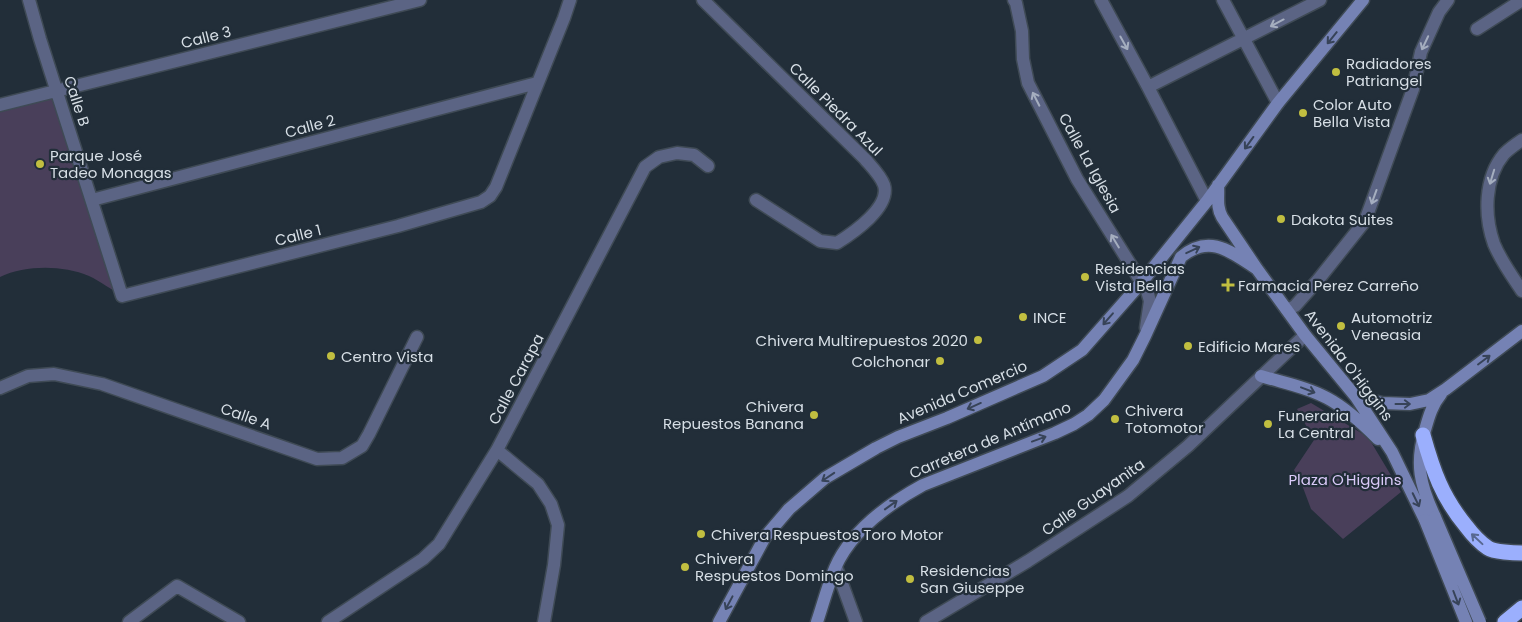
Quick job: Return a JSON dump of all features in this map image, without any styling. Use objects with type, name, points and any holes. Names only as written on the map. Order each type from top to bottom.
[{"type":"highway","points":[[1423,435],[1431,464],[1440,486],[1453,511],[1475,537],[1489,549],[1522,552]]},
{"type":"highway","points":[[1505,622],[1522,608]]},
{"type":"main road","name":"Avenida Comercio","points":[[718,622],[765,538],[789,509],[825,478],[898,437],[1043,376],[1082,350],[1208,201],[1278,103],[1363,0]]},
{"type":"main road","name":"Avenida O'Higgins","points":[[1218,185],[1218,211],[1305,335],[1356,397],[1392,452],[1430,518],[1480,622]]},
{"type":"main road","name":"Avenida O'Higgins","points":[[1145,336],[1181,257],[1190,250],[1203,245],[1216,246],[1233,253],[1258,269]]},
{"type":"main road","points":[[1356,397],[1382,403],[1410,404],[1429,400],[1522,331]]},
{"type":"main road","name":"Carretera de Antímano","points":[[817,622],[836,567],[848,547],[874,518],[923,484],[1055,433],[1088,415],[1104,400],[1133,360],[1145,336]]},
{"type":"main road","points":[[1262,376],[1300,386],[1328,398],[1343,408],[1392,452]]},
{"type":"main road","points":[[1430,518],[1420,473],[1419,454],[1429,414],[1435,402],[1446,389]]},
{"type":"main road","name":"Avenida O'Higgins","points":[[1430,518],[1466,622]]},
{"type":"street","name":"Calle B","points":[[29,0],[122,296]]},
{"type":"street","name":"Calle 3","points":[[0,105],[56,87],[391,0]]},
{"type":"street","points":[[537,83],[570,0]]},
{"type":"street","name":"Calle Piedra Azul","points":[[702,0],[865,159],[883,183],[885,193],[883,201],[860,227],[837,243],[820,241],[756,200]]},
{"type":"street","name":"Calle La Iglesia","points":[[1014,0],[1022,31],[1023,59],[1028,83],[1077,179],[1146,291],[1150,301],[1145,336]]},
{"type":"street","points":[[1101,0],[1208,201]]},
{"type":"street","points":[[1223,0],[1278,103]]},
{"type":"street","points":[[1148,87],[1320,0]]},
{"type":"street","points":[[1287,310],[1295,306],[1312,287],[1365,221],[1413,89],[1421,52],[1439,12],[1448,0]]},
{"type":"street","points":[[1477,30],[1522,0]]},
{"type":"street","name":"Calle 3","points":[[0,98],[56,87],[414,1]]},
{"type":"street","name":"Calle 2","points":[[92,200],[537,83]]},
{"type":"street","name":"Calle 1","points":[[122,296],[398,226],[481,202],[490,196],[496,187],[537,83]]},
{"type":"street","points":[[1522,140],[1504,154],[1496,166],[1487,201],[1488,221],[1494,243],[1507,269],[1522,291]]},
{"type":"street","name":"Calle Carapa","points":[[328,622],[423,559],[439,544],[497,450],[644,167],[659,157],[677,154],[694,155],[708,166]]},
{"type":"street","name":"Calle Guayanita","points":[[926,622],[1028,561],[1128,496],[1188,446],[1305,335]]},
{"type":"street","name":"Calle A","points":[[0,388],[28,376],[54,374],[102,384],[317,459],[342,458],[362,446],[417,337]]},
{"type":"street","points":[[497,450],[538,484],[551,504],[558,525],[554,565],[544,622]]},
{"type":"street","points":[[836,567],[856,622]]},
{"type":"street","points":[[129,622],[177,586],[238,622]]},
{"type":"green space","name":"Parque José Tadeo Monagas","points":[[57,91],[122,296],[89,276],[56,268],[21,270],[0,277],[0,105]]},
{"type":"green space","name":"Plaza O'Higgins","points":[[1311,403],[1368,437],[1401,492],[1343,539],[1311,509],[1294,470],[1314,440],[1297,409]]},
{"type":"place","name":"Radiadores Patriangel","points":[[1336,72]]},
{"type":"place","name":"Color Auto Bella Vista","points":[[1303,113]]},
{"type":"place","name":"Parque José Tadeo Monagas","points":[[40,164]]},
{"type":"place","name":"Dakota Suites","points":[[1281,219]]},
{"type":"place","name":"Residencias Vista Bella","points":[[1085,277]]},
{"type":"place","name":"Farmacia Perez Carreño","points":[[1228,285]]},
{"type":"place","name":"INCE","points":[[1023,317]]},
{"type":"place","name":"Automotriz Veneasia","points":[[1341,326]]},
{"type":"place","name":"Chivera Multirepuestos 2020","points":[[978,340]]},
{"type":"place","name":"Edificio Mares","points":[[1188,346]]},
{"type":"place","name":"Centro Vista","points":[[331,356]]},
{"type":"place","name":"Colchonar","points":[[940,361]]},
{"type":"place","name":"Chivera Repuestos Banana","points":[[814,415]]},
{"type":"place","name":"Chivera Totomotor","points":[[1115,419]]},
{"type":"place","name":"Funeraria La Central","points":[[1268,424]]},
{"type":"place","name":"Chivera Respuestos Toro Motor","points":[[701,534]]},
{"type":"place","name":"Chivera Respuestos Domingo","points":[[685,567]]},
{"type":"place","name":"Residencias San Giuseppe","points":[[910,579]]}]
